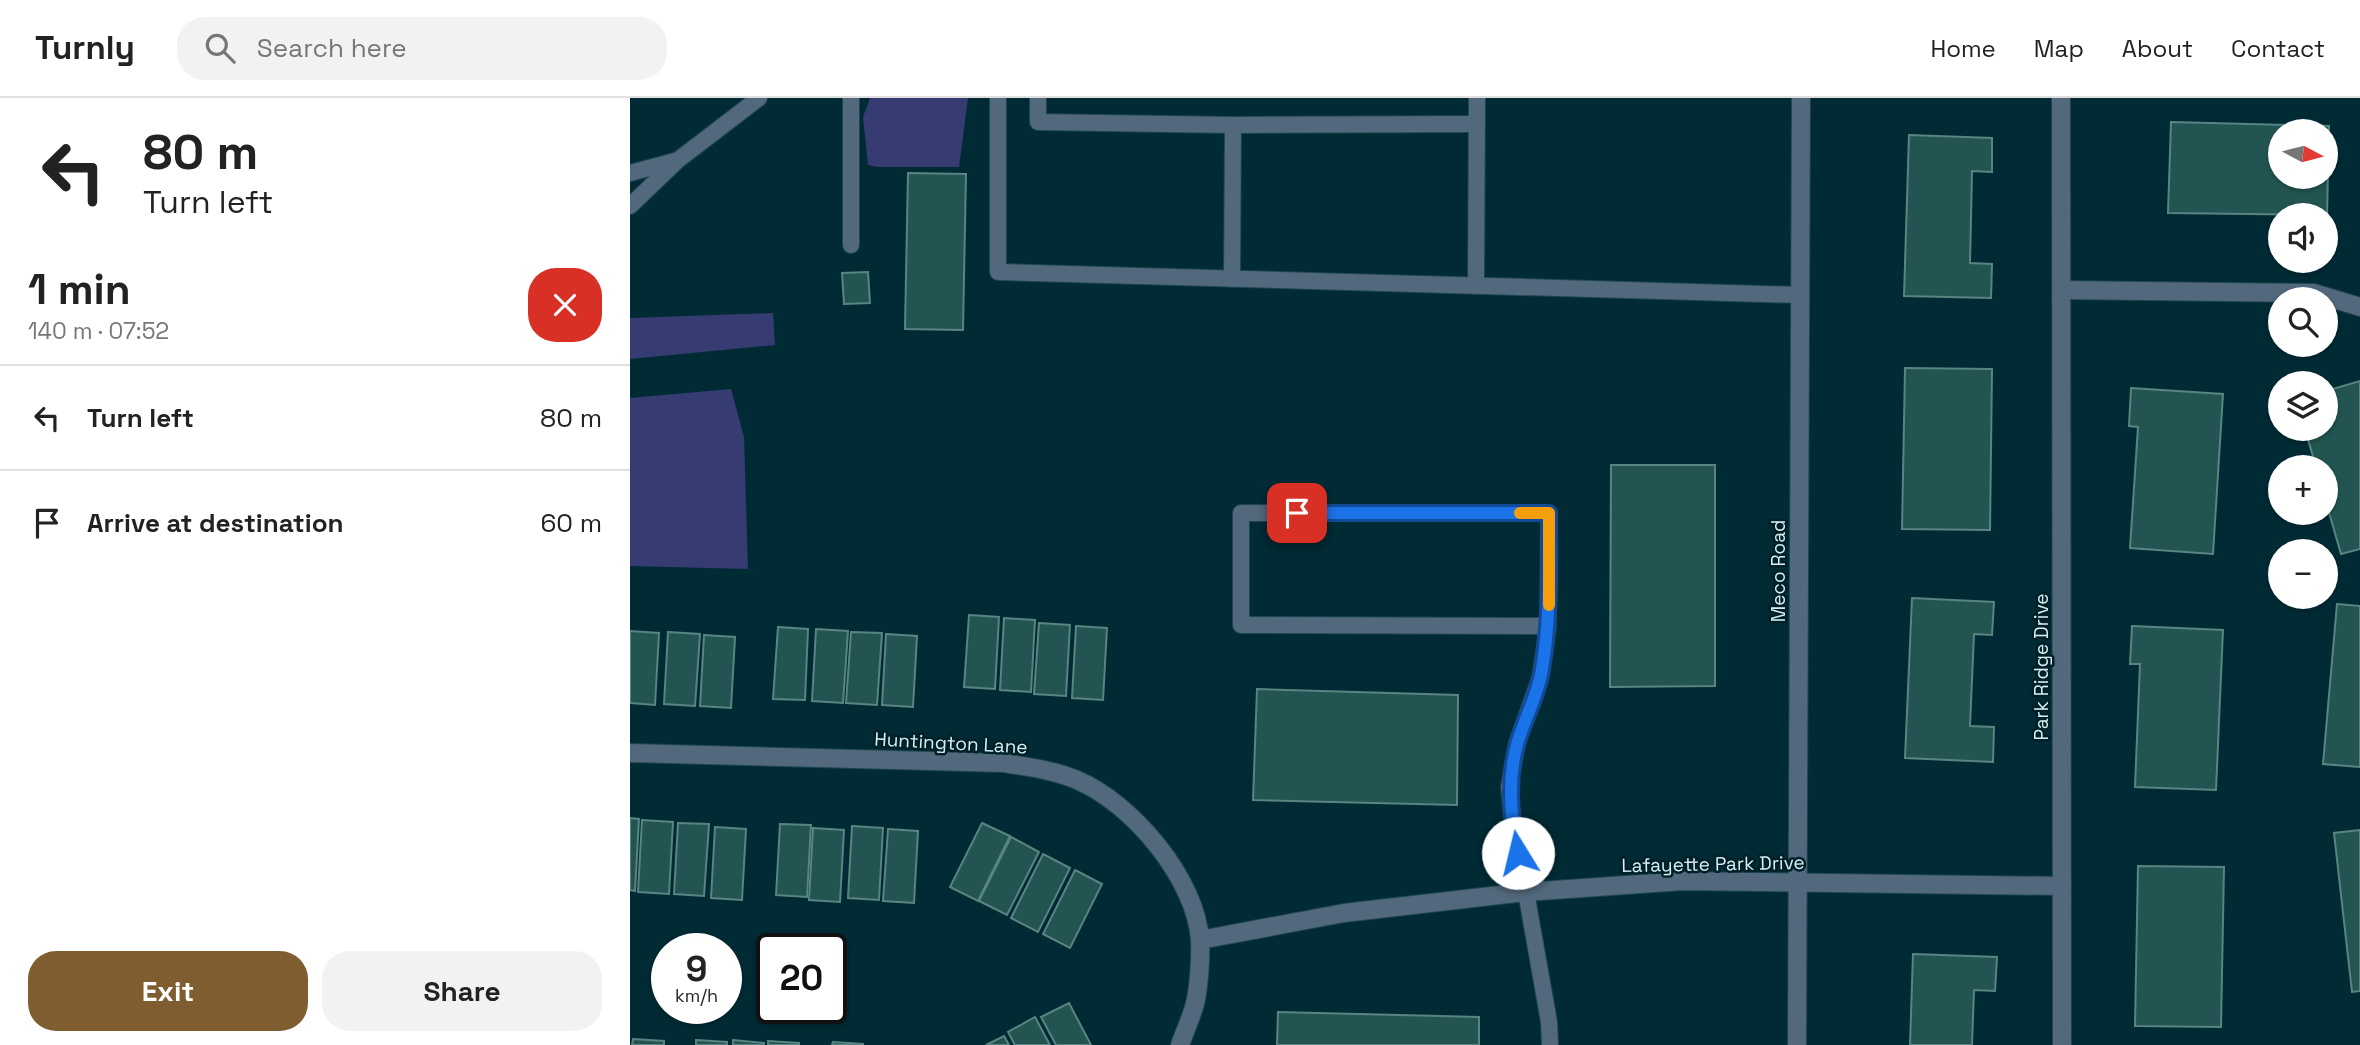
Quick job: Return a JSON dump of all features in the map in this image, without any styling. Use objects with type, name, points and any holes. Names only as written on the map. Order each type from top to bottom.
[{"type":"street","name":"Meco Road","points":[[1797,1045],[1801,98]]},
{"type":"street","name":"Park Ridge Drive","points":[[2061,98],[2062,1045]]},
{"type":"street","points":[[2062,290],[2314,293],[2360,307]]},
{"type":"street","name":"Huntington Lane","points":[[630,753],[1004,764],[1045,770],[1078,780],[1118,804],[1150,834],[1173,868],[1192,904],[1200,940],[1196,1000],[1180,1045]]},
{"type":"street","name":"Lafayette Park Drive","points":[[1200,940],[1344,913],[1527,892],[1683,881],[2062,886]]},
{"type":"lane","points":[[630,206],[678,160],[759,98]]},
{"type":"lane","points":[[851,98],[851,245]]},
{"type":"lane","points":[[998,98],[998,272],[1801,295]]},
{"type":"lane","points":[[1038,98],[1038,122],[1233,125],[1477,124]]},
{"type":"lane","points":[[1476,286],[1477,98]]},
{"type":"lane","points":[[1232,279],[1233,125]]},
{"type":"lane","points":[[630,173],[678,160]]},
{"type":"lane","points":[[1549,625],[1241,625],[1241,513],[1549,513],[1549,625],[1540,678],[1517,743],[1509,787],[1514,834],[1527,892],[1549,1022],[1550,1045]]},
{"type":"water","points":[[870,98],[968,98],[959,167],[868,165],[863,117]]},
{"type":"water","points":[[773,313],[775,345],[630,359],[630,318]]},
{"type":"water","points":[[731,389],[744,437],[748,569],[630,566],[630,398]]},
{"type":"building","points":[[2171,122],[2268,124],[2268,189],[2328,189],[2327,203],[2268,203],[2268,214],[2168,213]]},
{"type":"building","points":[[1909,135],[1992,138],[1992,172],[1972,171],[1970,263],[1992,264],[1991,298],[1904,296]]},
{"type":"building","points":[[908,173],[966,174],[963,330],[905,329]]},
{"type":"building","points":[[868,272],[870,303],[844,304],[842,273]]},
{"type":"building","points":[[1905,368],[1992,369],[1990,530],[1902,529]]},
{"type":"building","points":[[2360,381],[2360,549],[2341,554],[2333,525],[2338,525],[2338,455],[2313,455],[2308,441],[2338,441],[2338,387]]},
{"type":"building","points":[[2131,388],[2223,394],[2213,554],[2130,548],[2138,427],[2129,426]]},
{"type":"building","points":[[1611,465],[1715,465],[1715,686],[1610,687]]},
{"type":"building","points":[[1912,598],[1994,602],[1992,635],[1974,634],[1970,726],[1994,727],[1993,762],[1905,758]]},
{"type":"building","points":[[2338,604],[2360,606],[2360,767],[2323,764],[2337,609]]},
{"type":"building","points":[[969,615],[999,617],[995,689],[964,687]]},
{"type":"building","points":[[1004,618],[1035,620],[1031,692],[1000,690]]},
{"type":"building","points":[[1039,623],[1070,625],[1066,696],[1034,694]]},
{"type":"building","points":[[1076,626],[1107,628],[1103,700],[1072,698]]},
{"type":"building","points":[[2132,626],[2223,630],[2216,790],[2135,787],[2140,664],[2130,664]]},
{"type":"building","points":[[778,627],[808,629],[805,700],[773,699]]},
{"type":"building","points":[[816,629],[848,631],[843,703],[812,701]]},
{"type":"building","points":[[630,631],[659,633],[655,705],[630,703]]},
{"type":"building","points":[[668,632],[700,634],[695,706],[664,704]]},
{"type":"building","points":[[851,632],[882,633],[877,705],[846,703]]},
{"type":"building","points":[[886,634],[917,636],[913,707],[882,705]]},
{"type":"building","points":[[704,635],[735,637],[731,708],[700,706]]},
{"type":"building","points":[[1257,689],[1458,695],[1457,805],[1253,800]]},
{"type":"building","points":[[630,818],[639,819],[635,891],[630,890]]},
{"type":"building","points":[[642,820],[673,822],[669,894],[638,892]]},
{"type":"building","points":[[678,823],[709,824],[704,896],[674,894]]},
{"type":"building","points":[[982,823],[1010,836],[978,901],[950,887]]},
{"type":"building","points":[[780,824],[811,825],[807,897],[776,895]]},
{"type":"building","points":[[852,826],[883,828],[879,900],[848,898]]},
{"type":"building","points":[[715,827],[746,829],[742,900],[711,898]]},
{"type":"building","points":[[813,828],[844,830],[840,902],[809,900]]},
{"type":"building","points":[[888,829],[918,831],[914,903],[883,901]]},
{"type":"building","points":[[2360,830],[2360,991],[2352,992],[2334,833]]},
{"type":"building","points":[[1011,837],[1039,852],[1007,915],[979,901]]},
{"type":"building","points":[[1043,854],[1070,868],[1038,932],[1011,918]]},
{"type":"building","points":[[2138,866],[2224,867],[2221,1027],[2135,1026]]},
{"type":"building","points":[[1075,870],[1102,884],[1070,948],[1043,934]]},
{"type":"building","points":[[1913,954],[1997,957],[1995,991],[1974,990],[1972,1045],[1910,1045]]},
{"type":"building","points":[[1069,1003],[1091,1045],[1056,1045],[1041,1017]]},
{"type":"building","points":[[1278,1012],[1479,1017],[1479,1045],[1277,1045]]},
{"type":"building","points":[[1035,1017],[1050,1045],[1015,1045],[1008,1032]]},
{"type":"building","points":[[1004,1036],[1009,1045],[986,1045]]},
{"type":"building","points":[[633,1039],[664,1041],[664,1045],[632,1045]]},
{"type":"building","points":[[696,1040],[727,1042],[727,1045],[696,1045]]},
{"type":"building","points":[[733,1040],[764,1043],[764,1045],[733,1045]]},
{"type":"building","points":[[768,1041],[799,1043],[799,1045],[768,1045]]},
{"type":"building","points":[[833,1042],[863,1044],[863,1045],[832,1045]]},
{"type":"slow traffic","points":[[1520,513],[1549,513],[1549,605]]},
{"type":"route","points":[[1297,513],[1549,513],[1549,625],[1540,678],[1517,743],[1509,787],[1518,853]]}]
